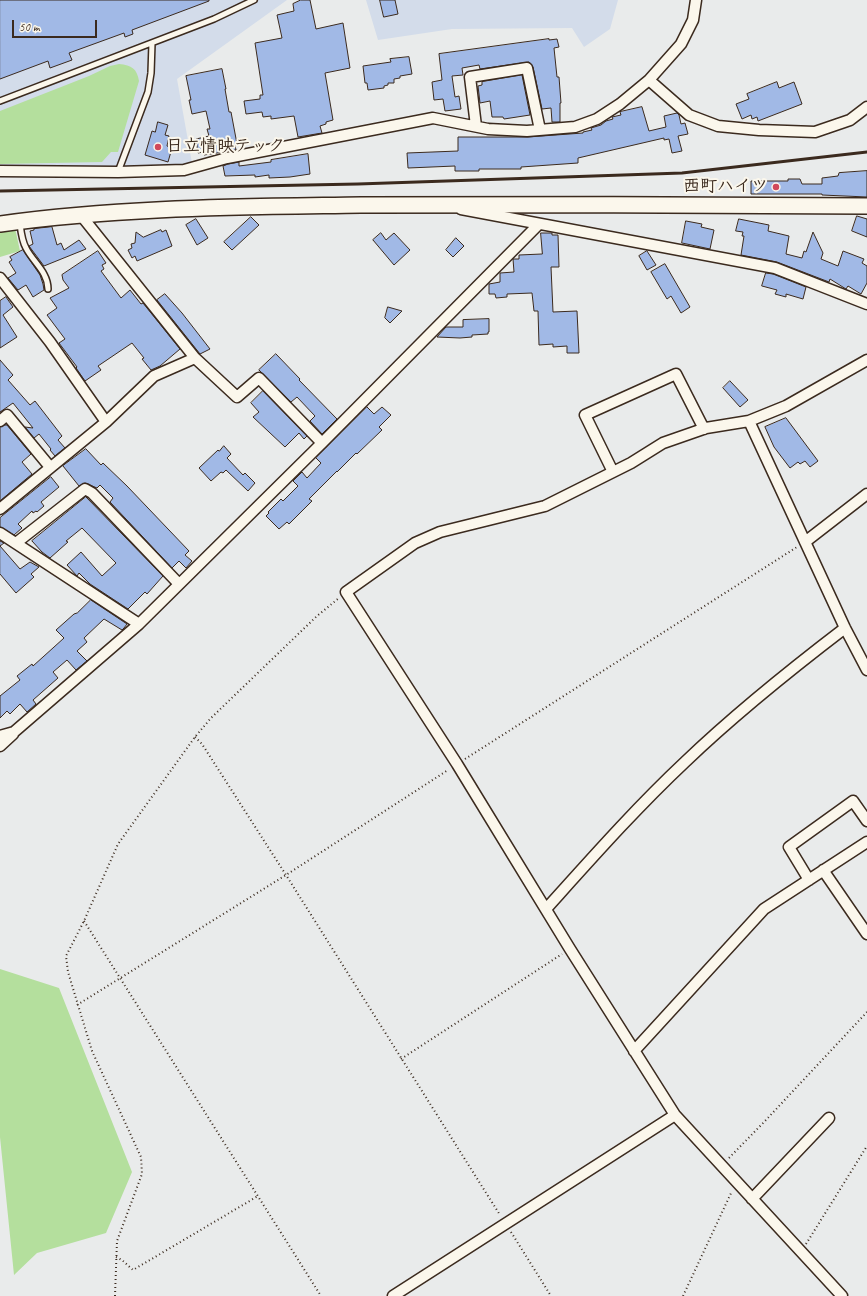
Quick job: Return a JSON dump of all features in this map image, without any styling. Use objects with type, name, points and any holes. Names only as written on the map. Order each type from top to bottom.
[{"type":"street","points":[[0,171],[118,172],[184,170],[227,158],[433,118],[476,126],[511,130],[540,130],[575,127],[597,119],[620,104],[650,80],[681,44],[693,20],[696,0]]},
{"type":"street","points":[[476,126],[470,77],[527,68],[540,130]]},
{"type":"street","points":[[650,80],[689,115],[718,126],[759,130],[815,132],[850,120],[867,107]]},
{"type":"street","points":[[0,224],[80,214],[197,207],[442,205],[867,206]]},
{"type":"street","points":[[442,205],[476,213],[775,268],[867,304]]},
{"type":"street","points":[[80,214],[195,358],[237,397],[259,378],[322,443]]},
{"type":"street","points":[[0,746],[14,732],[139,624],[322,443],[539,224]]},
{"type":"street","points":[[0,278],[50,342],[106,422]]},
{"type":"street","points":[[0,509],[106,422],[154,376],[195,358]]},
{"type":"street","points":[[842,1296],[674,1115],[457,764],[346,592],[415,543],[440,532],[545,506],[631,463],[663,443],[704,429],[749,421],[786,406],[867,360]]},
{"type":"street","points":[[613,472],[585,415],[676,374],[704,429]]},
{"type":"street","points":[[0,421],[8,415],[50,467]]},
{"type":"street","points":[[749,421],[845,628],[867,670]]},
{"type":"street","points":[[16,543],[85,489],[92,493],[179,584]]},
{"type":"street","points":[[805,542],[867,494]]},
{"type":"street","points":[[0,533],[139,624]]},
{"type":"street","points":[[546,909],[609,837],[685,762],[747,707],[845,628]]},
{"type":"street","points":[[0,736],[14,732]]},
{"type":"street","points":[[809,880],[789,847],[853,801],[867,821]]},
{"type":"street","points":[[634,1051],[764,909],[867,842]]},
{"type":"street","points":[[823,870],[866,929]]},
{"type":"street","points":[[393,1296],[674,1115]]},
{"type":"street","points":[[752,1199],[828,1118]]},
{"type":"lane","points":[[0,101],[214,19],[254,0]]},
{"type":"lane","points":[[118,172],[148,92],[151,73],[152,43]]},
{"type":"lane","points":[[20,221],[22,239],[26,249],[48,281],[48,289]]},
{"type":"path","points":[[77,1005],[286,875],[805,542]]},
{"type":"path","points":[[115,1296],[117,1241],[142,1174],[141,1157],[92,1051],[77,1005],[68,972],[66,956],[84,921],[118,844],[195,737],[211,718],[306,627],[346,592]]},
{"type":"path","points":[[195,737],[202,744],[286,875],[551,1296]]},
{"type":"path","points":[[84,921],[321,1296]]},
{"type":"path","points":[[401,1058],[570,949]]},
{"type":"path","points":[[721,1166],[867,1012]]},
{"type":"path","points":[[801,1252],[867,1146]]},
{"type":"path","points":[[683,1296],[730,1194],[737,1183]]},
{"type":"path","points":[[116,1257],[122,1260],[133,1270],[258,1196]]},
{"type":"shaded area","points":[[0,0],[287,0],[177,79],[192,163],[159,167],[0,168]]},
{"type":"shaded area","points":[[366,0],[618,0],[610,29],[584,47],[572,28],[452,29],[378,40]]},
{"type":"green space","points":[[119,64],[127,65],[133,68],[137,73],[139,81],[118,152],[111,152],[102,162],[0,164],[0,111],[89,76],[110,66]]},
{"type":"green space","points":[[15,228],[20,251],[0,257],[0,230]]},
{"type":"green space","points":[[0,969],[59,988],[132,1172],[106,1233],[37,1253],[14,1275],[0,1137]]},
{"type":"building","points":[[0,0],[209,1],[132,30],[133,34],[125,37],[124,33],[69,53],[72,60],[50,68],[48,61],[0,79]]},
{"type":"building","points":[[301,0],[310,0],[316,29],[343,23],[350,68],[325,73],[333,120],[320,126],[322,133],[298,137],[294,116],[271,119],[271,116],[263,117],[262,112],[246,114],[244,101],[260,99],[260,95],[263,95],[255,43],[282,38],[277,15],[294,11],[293,4]]},
{"type":"building","points":[[380,0],[395,0],[398,14],[384,17]]},
{"type":"building","points":[[557,39],[559,47],[554,48],[557,77],[559,77],[561,103],[560,122],[552,122],[551,108],[542,109],[533,67],[529,62],[480,69],[479,65],[462,68],[463,75],[452,76],[455,97],[459,96],[461,109],[445,111],[443,99],[434,100],[432,82],[442,80],[439,54]]},
{"type":"building","points":[[409,57],[412,74],[400,76],[400,78],[394,79],[394,83],[388,83],[388,85],[384,86],[384,88],[368,90],[367,83],[365,83],[363,66],[391,62],[390,59]]},
{"type":"building","points":[[222,69],[229,112],[231,112],[237,144],[235,145],[236,150],[204,155],[203,152],[198,153],[196,139],[209,136],[207,129],[210,129],[206,111],[192,114],[186,76]]},
{"type":"building","points":[[522,75],[530,115],[504,119],[503,117],[492,117],[490,101],[480,103],[478,86],[482,85],[482,82]]},
{"type":"building","points":[[777,82],[779,88],[794,82],[802,104],[758,121],[757,117],[752,119],[751,115],[742,119],[736,104],[749,99],[747,94]]},
{"type":"building","points":[[642,107],[649,131],[666,127],[664,116],[677,113],[679,115],[681,124],[685,123],[688,134],[678,136],[682,151],[672,153],[669,139],[664,140],[664,138],[578,158],[578,163],[521,167],[521,169],[479,169],[479,171],[455,171],[455,166],[408,168],[407,153],[458,151],[458,137],[528,137],[583,133],[613,119],[612,117],[621,115],[620,112]]},
{"type":"building","name":"日立情映テック","points":[[158,122],[168,125],[165,135],[169,136],[167,146],[172,148],[168,162],[145,155],[152,131],[155,132]]},
{"type":"building","points":[[308,154],[310,174],[269,178],[269,175],[255,177],[255,175],[225,176],[223,166],[228,164],[239,162],[239,166],[271,162],[271,160]]},
{"type":"building","points":[[867,171],[867,197],[822,194],[751,194],[751,181],[788,181],[788,179],[800,179],[802,184],[822,184],[822,178],[838,176],[839,173]]},
{"type":"building","points":[[857,216],[867,219],[867,237],[852,231]]},
{"type":"building","points":[[251,217],[259,225],[232,250],[224,242]]},
{"type":"building","points":[[196,219],[208,238],[197,245],[186,225]]},
{"type":"building","points":[[739,219],[769,225],[768,231],[789,236],[786,254],[802,258],[804,251],[806,252],[813,232],[823,253],[821,259],[838,266],[843,251],[864,259],[862,263],[867,266],[867,283],[861,294],[848,286],[846,289],[830,279],[829,282],[777,262],[741,255],[744,236],[742,236],[743,232],[736,231]]},
{"type":"building","points":[[686,221],[702,224],[701,227],[714,230],[710,249],[682,243]]},
{"type":"building","points":[[52,227],[57,245],[61,243],[64,250],[79,240],[86,249],[44,266],[29,246],[33,244],[30,231],[34,229]]},
{"type":"building","points":[[161,230],[162,232],[166,230],[172,246],[137,261],[135,256],[132,258],[128,250],[132,248],[131,244],[135,243],[136,232],[143,237]]},
{"type":"building","points":[[381,233],[386,240],[394,233],[410,250],[394,265],[373,240]]},
{"type":"building","points":[[541,233],[552,233],[552,235],[558,235],[559,267],[551,267],[553,312],[577,311],[579,353],[567,353],[567,346],[553,347],[553,344],[539,345],[538,311],[534,311],[532,293],[507,294],[507,297],[496,298],[495,294],[489,294],[489,284],[500,282],[500,273],[514,272],[513,259],[519,259],[519,255],[542,254]]},
{"type":"building","points":[[456,238],[464,246],[453,257],[446,250]]},
{"type":"building","points":[[23,250],[40,275],[43,284],[44,290],[33,297],[26,285],[18,290],[8,278],[16,273],[9,262],[12,260],[10,257]]},
{"type":"building","points":[[98,251],[106,263],[102,265],[104,269],[101,271],[121,298],[130,290],[141,304],[143,303],[180,349],[160,366],[151,370],[132,343],[98,366],[101,370],[85,381],[76,368],[77,367],[59,343],[65,339],[47,315],[57,308],[50,298],[69,288],[63,280],[62,275]]},
{"type":"building","points":[[647,251],[656,265],[647,270],[639,256]]},
{"type":"building","points":[[665,264],[690,307],[681,313],[671,296],[667,299],[651,272]]},
{"type":"building","points":[[766,273],[773,274],[806,287],[803,299],[786,294],[786,297],[775,294],[777,290],[762,286]]},
{"type":"building","points":[[165,294],[210,349],[200,354],[157,300]]},
{"type":"building","points":[[6,297],[13,307],[3,315],[17,337],[0,348],[0,301]]},
{"type":"building","points":[[388,307],[402,311],[390,323],[385,318]]},
{"type":"building","points":[[489,319],[488,334],[472,335],[472,337],[460,338],[437,337],[446,327],[463,327],[463,320]]},
{"type":"building","points":[[276,354],[337,419],[322,434],[310,421],[315,416],[297,397],[291,402],[259,370]]},
{"type":"building","points":[[0,360],[13,375],[8,380],[30,405],[35,401],[62,436],[58,440],[65,448],[55,456],[39,434],[34,438],[25,427],[33,428],[13,403],[0,412]]},
{"type":"building","points":[[730,381],[748,400],[740,407],[723,388]]},
{"type":"building","points":[[263,391],[307,436],[304,439],[299,433],[285,447],[253,417],[259,412],[251,403]]},
{"type":"building","points":[[367,407],[374,414],[382,407],[391,415],[379,427],[382,430],[309,499],[312,501],[289,524],[287,522],[279,529],[266,516],[269,513],[268,512],[281,499],[283,501],[298,486],[293,481],[302,472],[307,478],[321,463],[316,458]]},
{"type":"building","points":[[786,418],[818,461],[810,467],[805,461],[800,464],[798,462],[790,468],[774,447],[765,427]]},
{"type":"building","points":[[7,425],[31,454],[22,462],[32,474],[0,501],[0,427]]},
{"type":"building","points":[[224,446],[231,454],[227,458],[243,475],[245,473],[255,483],[248,491],[226,470],[223,473],[221,472],[211,481],[199,468]]},
{"type":"building","points":[[86,449],[101,465],[103,463],[127,486],[189,551],[185,555],[192,561],[186,568],[179,561],[172,568],[110,502],[113,498],[100,485],[97,488],[85,483],[79,486],[63,466]]},
{"type":"building","points":[[51,477],[59,487],[41,502],[44,506],[37,512],[36,511],[33,513],[32,511],[18,524],[22,528],[14,535],[0,527],[0,518]]},
{"type":"building","points":[[86,497],[163,576],[147,594],[145,592],[128,609],[90,584],[79,573],[77,576],[67,565],[81,552],[102,576],[116,563],[82,528],[66,541],[68,542],[50,558],[32,541]]},
{"type":"building","points":[[0,546],[20,569],[30,562],[39,567],[31,574],[34,577],[16,593],[0,574]]},
{"type":"building","points":[[91,600],[127,624],[122,630],[104,619],[84,638],[87,642],[77,651],[87,661],[76,670],[67,660],[53,672],[58,678],[33,700],[36,704],[27,712],[20,704],[10,714],[7,711],[0,718],[0,696],[20,680],[17,676],[32,664],[33,666],[64,638],[56,630]]},
{"type":"railway","points":[[0,191],[358,184],[682,173],[867,152]]},
{"type":"place","name":"日立情映テック","points":[[158,147]]},
{"type":"place","name":"西町ハイツ","points":[[776,187]]}]
